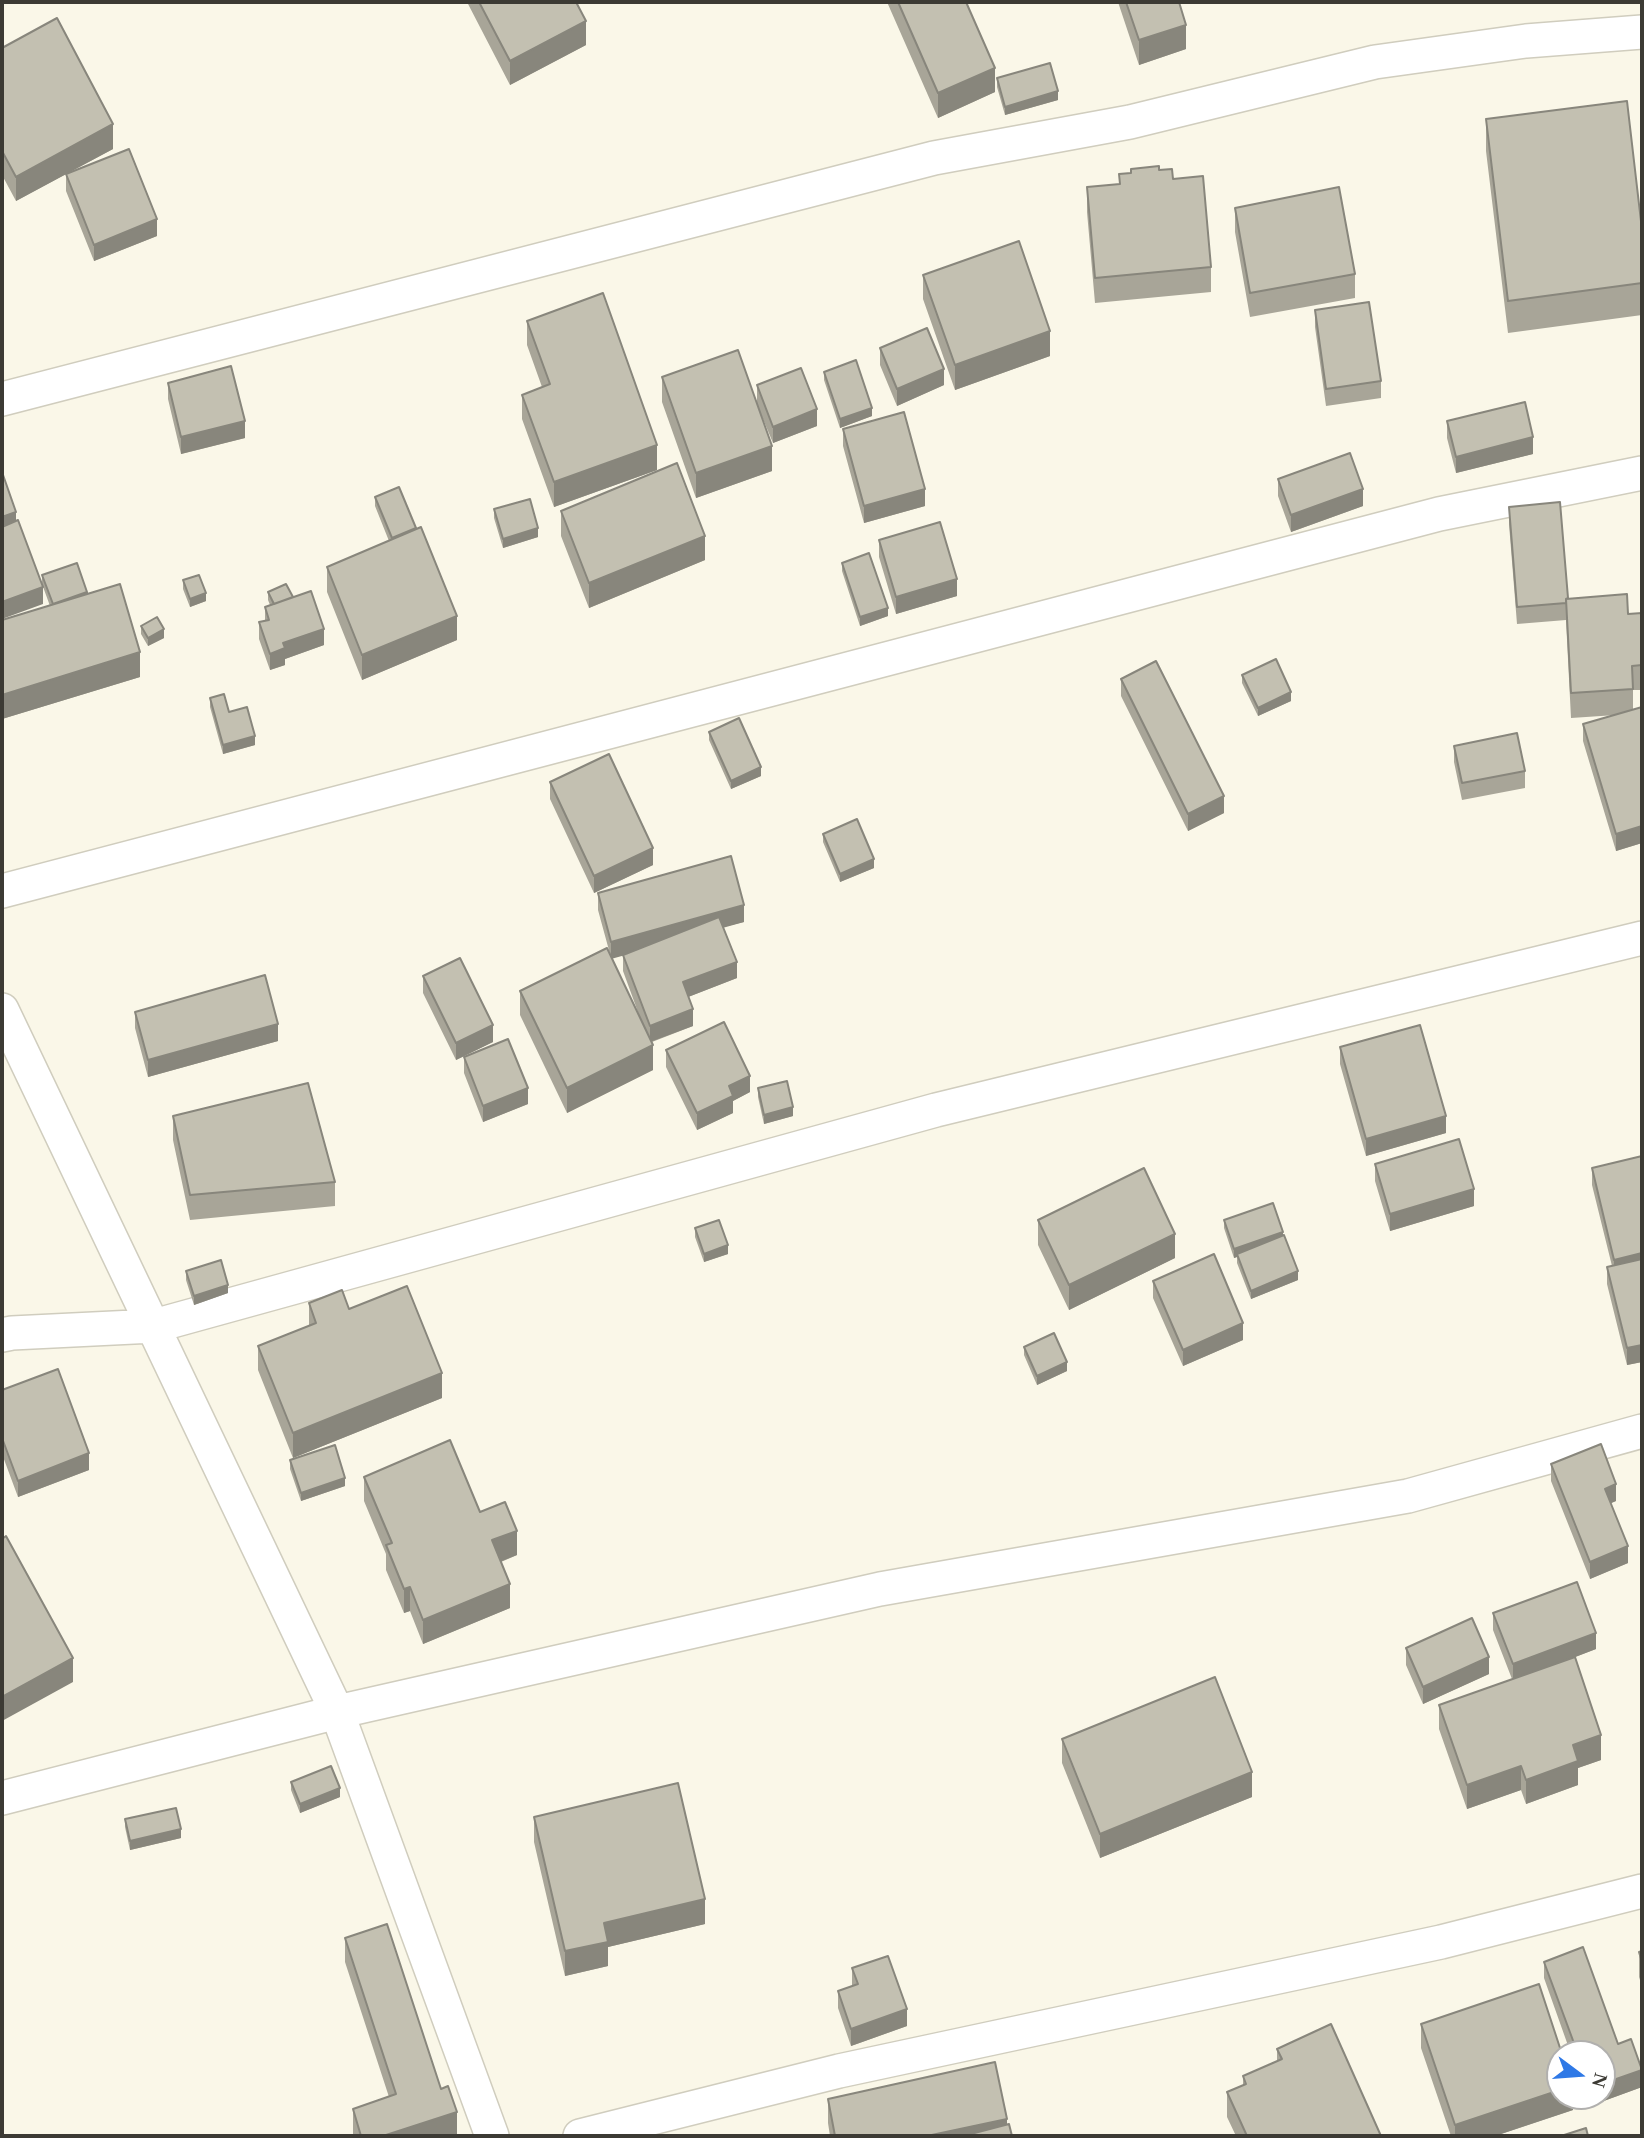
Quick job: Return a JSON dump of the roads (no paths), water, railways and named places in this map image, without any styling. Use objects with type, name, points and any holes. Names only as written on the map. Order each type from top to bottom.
[{"type":"street","points":[[2,399],[934,159],[1130,122],[1376,62],[1526,41],[1642,32]]},
{"type":"street","points":[[2,891],[1439,514],[1642,473]]},
{"type":"street","points":[[2,1335],[154,1326],[936,1110],[1642,938]]},
{"type":"street","points":[[2,1010],[337,1712],[492,2136]]},
{"type":"street","points":[[2,1798],[337,1712],[880,1590],[1408,1496],[1642,1432]]},
{"type":"street","points":[[580,2136],[839,2071],[1441,1942],[1642,1891]]}]
